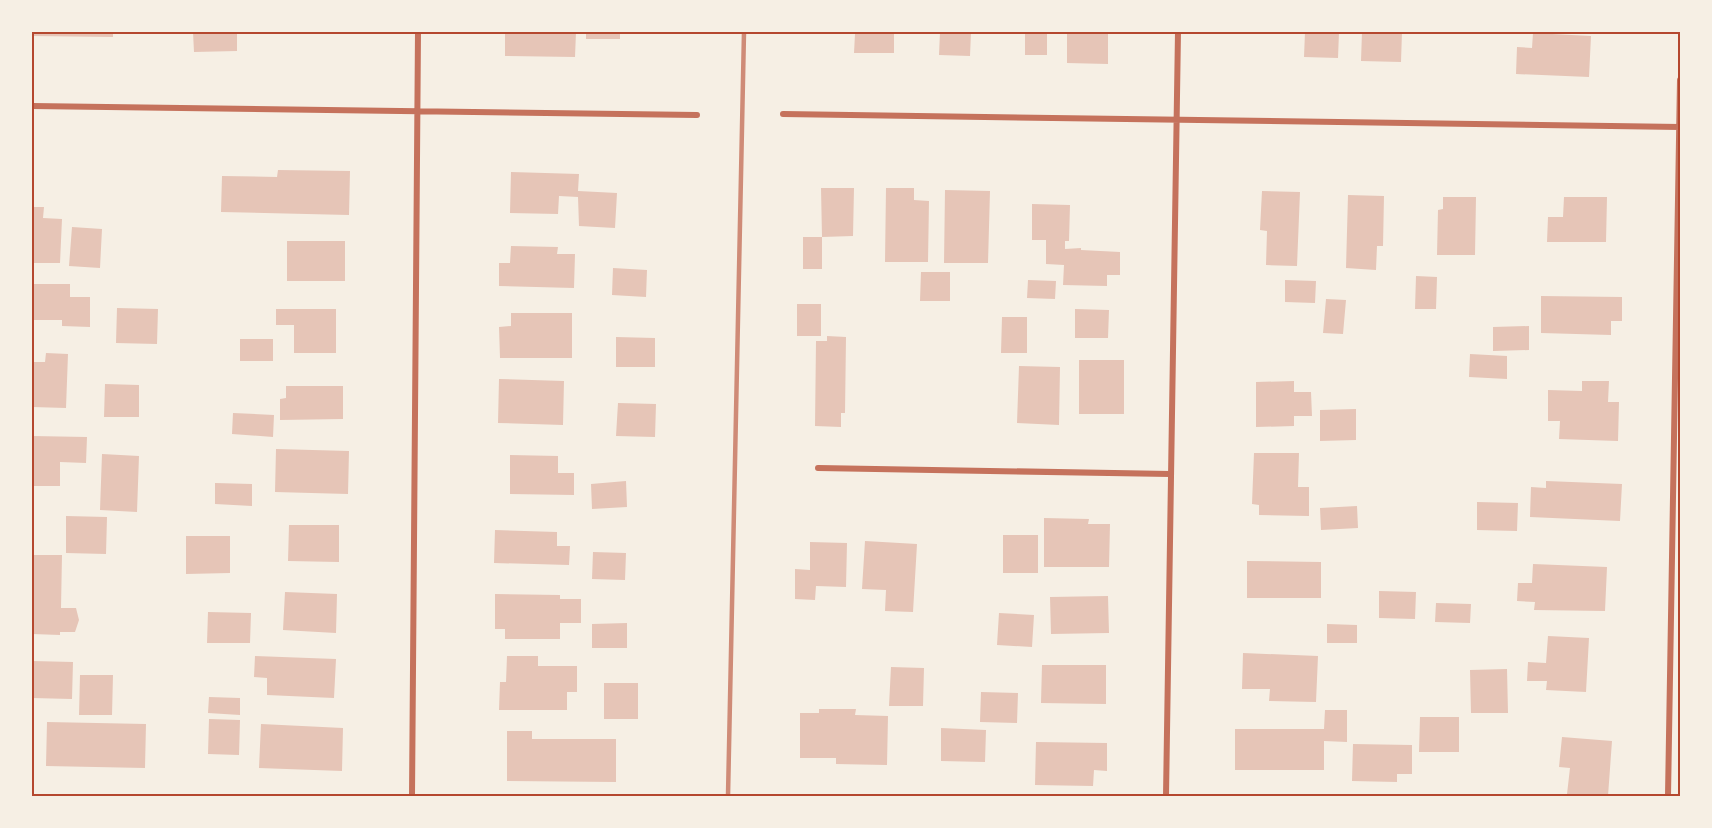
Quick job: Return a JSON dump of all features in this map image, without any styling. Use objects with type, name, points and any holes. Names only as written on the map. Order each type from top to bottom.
[{"type":"street","points":[[412,796],[418,32]]},
{"type":"street","points":[[1166,796],[1178,32]]},
{"type":"street","points":[[1668,796],[1680,80]]},
{"type":"street","points":[[32,106],[697,116]]},
{"type":"street","points":[[783,114],[1680,127]]},
{"type":"street","points":[[819,468],[1170,474]]},
{"type":"building","points":[[32,32],[113,32],[113,37],[32,36]]},
{"type":"building","points":[[193,32],[237,32],[237,51],[194,52]]},
{"type":"building","points":[[505,32],[576,32],[575,57],[505,56]]},
{"type":"building","points":[[586,32],[620,32],[620,39],[586,39]]},
{"type":"building","points":[[843,32],[894,32],[894,53],[854,53],[855,34],[843,34]]},
{"type":"building","points":[[940,32],[971,32],[970,56],[939,55]]},
{"type":"building","points":[[1025,32],[1047,32],[1047,55],[1025,55]]},
{"type":"building","points":[[1067,32],[1108,32],[1108,64],[1067,63]]},
{"type":"building","points":[[1305,32],[1339,32],[1338,58],[1304,57]]},
{"type":"building","points":[[1362,32],[1402,32],[1401,62],[1361,61]]},
{"type":"building","points":[[1533,33],[1591,36],[1589,77],[1516,74],[1517,47],[1532,48]]},
{"type":"building","points":[[278,170],[350,171],[349,215],[221,212],[222,176],[277,177]]},
{"type":"building","points":[[511,172],[579,174],[578,191],[617,193],[615,228],[579,226],[578,197],[559,196],[558,214],[510,213]]},
{"type":"building","points":[[821,188],[854,188],[853,236],[822,237]]},
{"type":"building","points":[[886,188],[914,188],[914,200],[929,201],[928,262],[885,262]]},
{"type":"building","points":[[945,190],[990,191],[988,263],[944,263]]},
{"type":"building","points":[[1262,191],[1300,192],[1297,266],[1266,265],[1267,231],[1260,230]]},
{"type":"building","points":[[1348,195],[1384,196],[1383,246],[1377,246],[1376,270],[1346,268]]},
{"type":"building","points":[[1443,197],[1476,197],[1475,255],[1437,255],[1438,210],[1443,209]]},
{"type":"building","points":[[1564,197],[1607,197],[1606,242],[1547,242],[1548,217],[1563,217]]},
{"type":"building","points":[[1032,204],[1070,205],[1069,241],[1065,241],[1065,249],[1081,248],[1081,250],[1120,252],[1120,275],[1107,275],[1107,286],[1063,285],[1064,265],[1046,264],[1046,240],[1032,240]]},
{"type":"building","points":[[32,207],[44,207],[43,218],[62,219],[60,263],[32,263]]},
{"type":"building","points":[[72,227],[102,229],[100,268],[69,266]]},
{"type":"building","points":[[803,237],[822,237],[822,269],[803,269]]},
{"type":"building","points":[[287,241],[345,241],[345,281],[287,281]]},
{"type":"building","points":[[511,246],[558,247],[557,254],[575,254],[574,288],[499,286],[499,263],[510,263]]},
{"type":"building","points":[[613,268],[647,270],[646,297],[612,295]]},
{"type":"building","points":[[921,272],[950,272],[950,301],[920,301]]},
{"type":"building","points":[[1416,276],[1437,277],[1436,309],[1415,309]]},
{"type":"building","points":[[1028,280],[1056,281],[1055,299],[1027,298]]},
{"type":"building","points":[[1285,280],[1316,281],[1315,303],[1285,302]]},
{"type":"building","points":[[32,284],[70,284],[70,297],[90,297],[90,327],[62,326],[62,320],[32,320]]},
{"type":"building","points":[[1541,296],[1622,297],[1622,321],[1611,321],[1611,335],[1541,333]]},
{"type":"building","points":[[1326,299],[1346,300],[1343,334],[1323,333]]},
{"type":"building","points":[[797,304],[821,304],[821,336],[797,336]]},
{"type":"building","points":[[117,308],[158,309],[157,344],[116,343]]},
{"type":"building","points":[[276,309],[336,309],[336,353],[294,353],[294,325],[276,325]]},
{"type":"building","points":[[1075,309],[1109,310],[1108,338],[1075,338]]},
{"type":"building","points":[[511,313],[572,313],[572,358],[500,358],[499,327],[511,326]]},
{"type":"building","points":[[1002,317],[1027,317],[1027,353],[1001,353]]},
{"type":"building","points":[[1529,326],[1529,350],[1493,351],[1493,327]]},
{"type":"building","points":[[827,336],[846,337],[845,413],[841,413],[841,427],[815,426],[816,341],[827,341]]},
{"type":"building","points":[[616,337],[655,338],[655,367],[616,367]]},
{"type":"building","points":[[240,339],[273,339],[273,361],[240,361]]},
{"type":"building","points":[[46,353],[68,354],[66,408],[32,407],[32,362],[45,362]]},
{"type":"building","points":[[1470,354],[1507,356],[1507,379],[1469,377]]},
{"type":"building","points":[[1079,360],[1124,360],[1124,414],[1079,414]]},
{"type":"building","points":[[1019,366],[1060,367],[1059,425],[1017,423]]},
{"type":"building","points":[[499,379],[564,381],[563,425],[498,423]]},
{"type":"building","points":[[1294,381],[1294,392],[1311,392],[1312,416],[1294,416],[1294,426],[1256,427],[1256,382]]},
{"type":"building","points":[[1582,381],[1609,381],[1608,402],[1619,402],[1618,441],[1559,439],[1560,421],[1548,421],[1548,390],[1582,391]]},
{"type":"building","points":[[105,384],[139,385],[139,417],[104,417]]},
{"type":"building","points":[[286,386],[343,386],[343,419],[280,420],[280,399],[286,398]]},
{"type":"building","points":[[618,403],[656,404],[655,437],[616,436]]},
{"type":"building","points":[[1356,409],[1356,440],[1320,441],[1320,410]]},
{"type":"building","points":[[233,413],[274,415],[273,437],[232,434]]},
{"type":"building","points":[[32,436],[87,437],[86,463],[60,462],[60,486],[32,486]]},
{"type":"building","points":[[276,449],[349,451],[348,494],[275,492]]},
{"type":"building","points":[[1254,453],[1299,453],[1298,487],[1309,487],[1309,516],[1259,515],[1259,505],[1252,504]]},
{"type":"building","points":[[102,454],[139,456],[137,512],[100,510]]},
{"type":"building","points":[[510,455],[558,456],[558,473],[574,473],[574,495],[510,494]]},
{"type":"building","points":[[626,481],[627,507],[592,509],[591,484]]},
{"type":"building","points":[[1546,481],[1622,484],[1620,521],[1530,517],[1531,487],[1546,488]]},
{"type":"building","points":[[215,483],[252,484],[252,506],[215,504]]},
{"type":"building","points":[[1477,502],[1518,503],[1517,531],[1477,530]]},
{"type":"building","points":[[1357,506],[1358,528],[1321,530],[1320,508]]},
{"type":"building","points":[[66,516],[107,517],[106,554],[66,553]]},
{"type":"building","points":[[1044,518],[1089,519],[1088,524],[1110,524],[1109,567],[1044,567]]},
{"type":"building","points":[[289,525],[339,525],[339,562],[288,561]]},
{"type":"building","points":[[495,530],[557,532],[557,546],[570,546],[569,565],[494,563]]},
{"type":"building","points":[[1003,535],[1038,535],[1038,573],[1003,573]]},
{"type":"building","points":[[186,536],[230,536],[230,573],[186,574]]},
{"type":"building","points":[[865,541],[917,544],[913,612],[885,611],[886,590],[862,589]]},
{"type":"building","points":[[810,542],[847,543],[846,587],[816,586],[815,600],[795,599],[795,569],[810,570]]},
{"type":"building","points":[[593,552],[626,553],[625,580],[592,579]]},
{"type":"building","points":[[32,555],[62,555],[61,608],[76,608],[79,620],[75,632],[60,632],[60,635],[32,634]]},
{"type":"building","points":[[1247,561],[1321,562],[1321,598],[1247,598]]},
{"type":"building","points":[[1533,564],[1607,567],[1605,611],[1534,610],[1535,602],[1517,601],[1518,583],[1532,583]]},
{"type":"building","points":[[1379,591],[1416,592],[1415,619],[1379,618]]},
{"type":"building","points":[[285,592],[337,594],[336,633],[283,630]]},
{"type":"building","points":[[495,594],[560,595],[560,599],[581,599],[581,623],[560,623],[560,639],[505,639],[505,629],[495,629]]},
{"type":"building","points":[[1108,596],[1109,633],[1051,634],[1050,597]]},
{"type":"building","points":[[1436,603],[1471,604],[1470,623],[1435,622]]},
{"type":"building","points":[[208,612],[251,613],[250,643],[207,643]]},
{"type":"building","points":[[999,613],[1034,615],[1032,647],[997,645]]},
{"type":"building","points":[[627,623],[627,648],[592,648],[592,624]]},
{"type":"building","points":[[1327,624],[1357,625],[1357,643],[1327,643]]},
{"type":"building","points":[[1548,636],[1589,638],[1586,692],[1546,690],[1547,681],[1527,681],[1528,662],[1546,663]]},
{"type":"building","points":[[1243,653],[1318,656],[1316,702],[1269,701],[1270,689],[1242,689]]},
{"type":"building","points":[[255,656],[336,659],[334,698],[267,695],[267,678],[254,677]]},
{"type":"building","points":[[507,656],[538,656],[538,666],[577,666],[577,692],[567,692],[567,710],[499,710],[500,682],[506,682]]},
{"type":"building","points":[[32,661],[73,662],[72,699],[32,698]]},
{"type":"building","points":[[1042,665],[1106,665],[1106,704],[1041,703]]},
{"type":"building","points":[[891,667],[924,668],[923,706],[889,706]]},
{"type":"building","points":[[1507,669],[1508,713],[1471,713],[1470,670]]},
{"type":"building","points":[[80,675],[113,675],[112,715],[79,715]]},
{"type":"building","points":[[604,683],[638,683],[638,719],[604,719]]},
{"type":"building","points":[[981,692],[1018,693],[1017,723],[980,722]]},
{"type":"building","points":[[209,697],[240,698],[240,715],[208,713]]},
{"type":"building","points":[[819,709],[856,709],[855,715],[888,716],[887,765],[836,764],[836,758],[800,758],[800,713],[819,713]]},
{"type":"building","points":[[1325,710],[1347,710],[1347,742],[1324,741],[1324,770],[1235,770],[1235,729],[1324,729]]},
{"type":"building","points":[[1420,717],[1459,717],[1459,752],[1419,752]]},
{"type":"building","points":[[209,719],[240,720],[239,755],[208,754]]},
{"type":"building","points":[[47,722],[146,724],[145,768],[46,766]]},
{"type":"building","points":[[261,724],[343,728],[342,771],[259,768]]},
{"type":"building","points":[[941,728],[986,730],[985,762],[941,761]]},
{"type":"building","points":[[507,731],[532,731],[532,739],[616,739],[616,782],[507,781]]},
{"type":"building","points":[[1562,737],[1612,741],[1608,796],[1567,794],[1570,768],[1559,767]]},
{"type":"building","points":[[1036,742],[1107,743],[1107,771],[1094,770],[1093,786],[1035,785]]},
{"type":"building","points":[[1353,744],[1412,745],[1412,774],[1397,774],[1397,782],[1352,781]]},
{"type":"railway","points":[[728,796],[744,32]]}]
